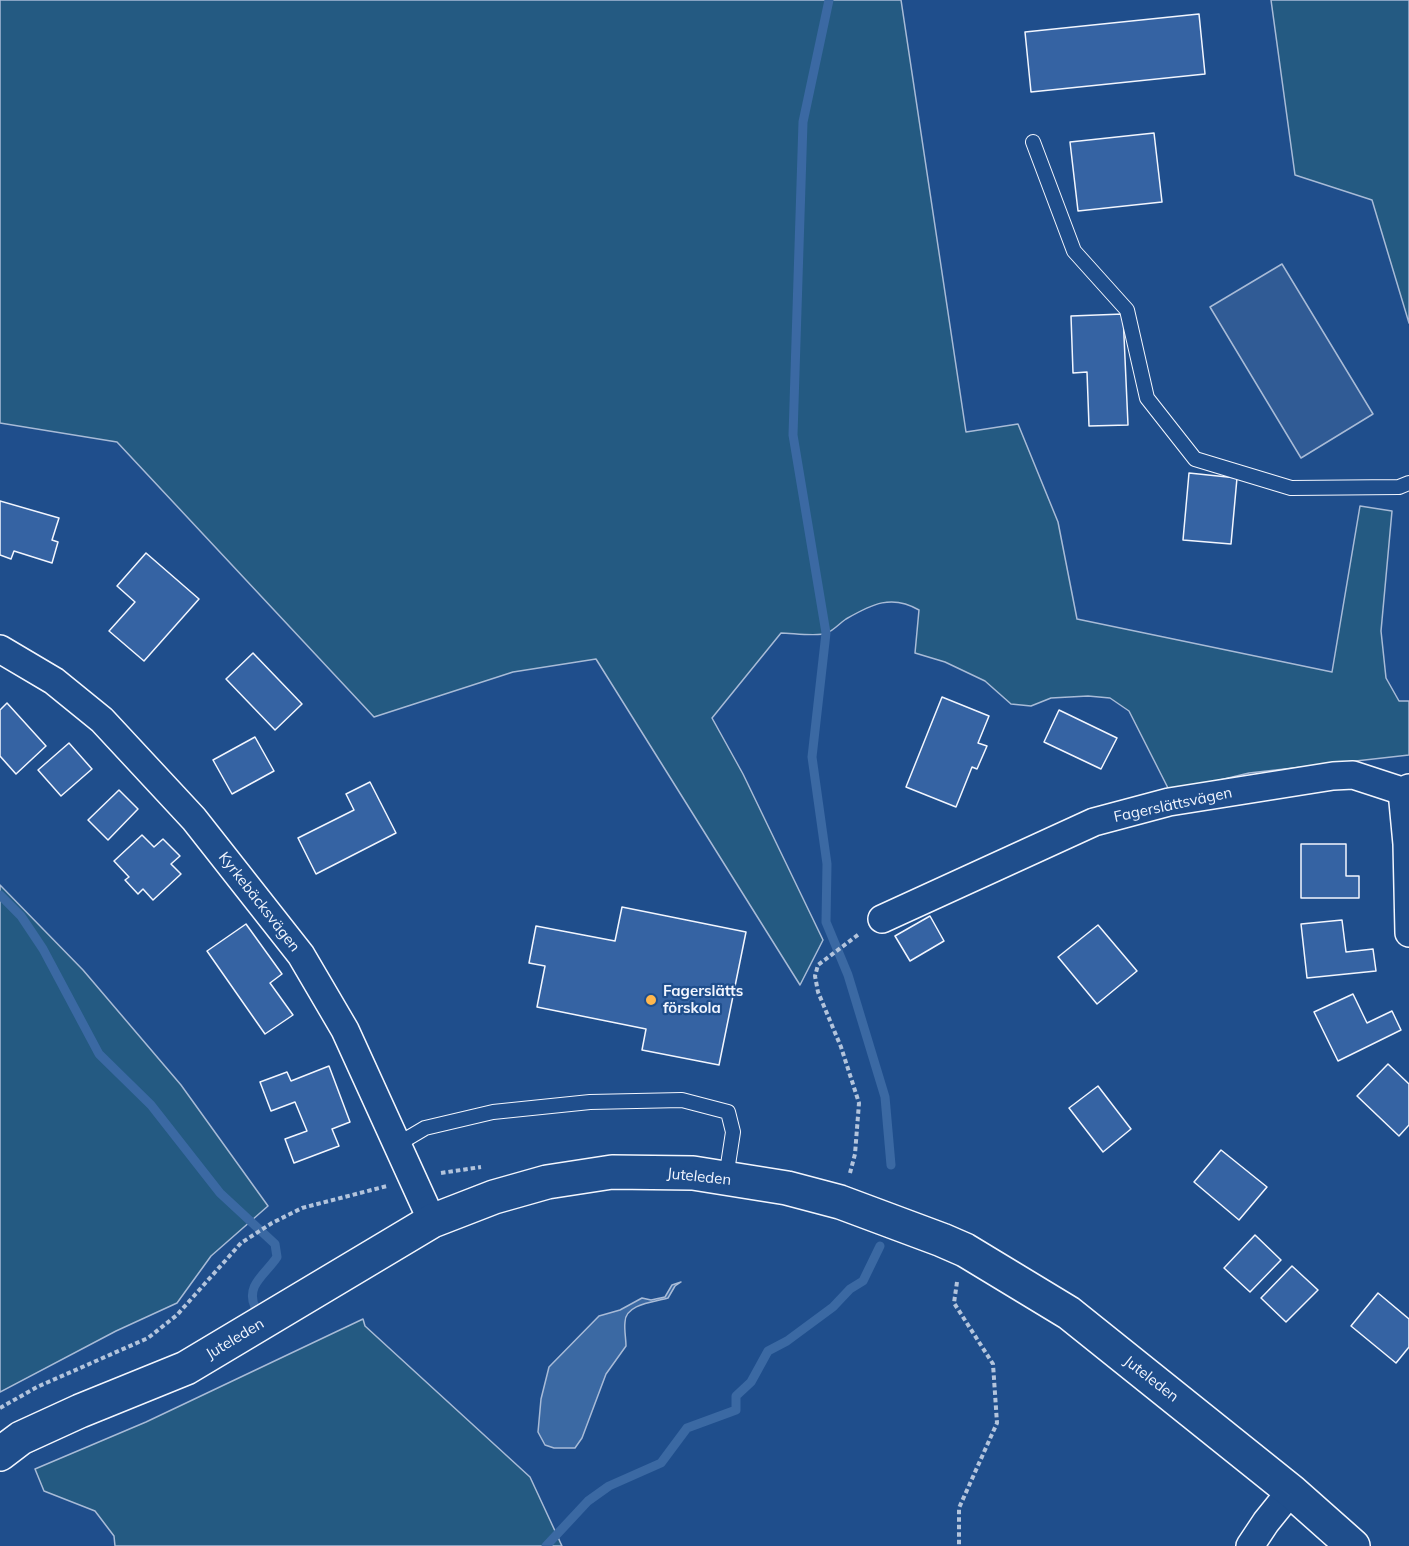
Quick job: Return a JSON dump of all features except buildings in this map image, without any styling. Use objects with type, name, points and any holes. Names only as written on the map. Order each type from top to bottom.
[{"type":"street","name":"Kyrkebäcksvägen","points":[[0,649],[54,681],[102,720],[194,819],[302,955],[345,1030],[432,1221]]},
{"type":"street","name":"Fagerslättsvägen","points":[[882,919],[1094,822],[1169,802],[1353,775],[1406,790]]},
{"type":"street","points":[[1406,790],[1409,933]]},
{"type":"street","name":"Juteleden","points":[[0,1454],[21,1438],[186,1368],[432,1221],[494,1197],[547,1182],[612,1172],[693,1173],[787,1188],[840,1202],[964,1250],[1069,1313],[1291,1491],[1353,1546]]},
{"type":"street","points":[[1250,1546],[1291,1491]]},
{"type":"lane","points":[[1033,142],[1074,251],[1126,310],[1147,398],[1195,459],[1291,488],[1398,487],[1409,483]]},
{"type":"lane","points":[[398,1144],[425,1128],[493,1112],[590,1102],[682,1100],[728,1112],[733,1132],[726,1178]]},
{"type":"path","points":[[840,1202],[855,1154],[859,1103],[842,1047],[818,992],[815,976],[818,965],[856,936]]},
{"type":"path","points":[[0,1408],[37,1387],[148,1338],[177,1315],[241,1243],[272,1223],[302,1208],[330,1199],[453,1170],[484,1167]]},
{"type":"path","points":[[959,1546],[959,1508],[997,1423],[993,1364],[954,1303],[959,1264],[964,1250]]},
{"type":"shaded area","points":[[0,0],[901,0],[966,432],[1018,424],[1058,522],[1077,619],[1332,672],[1360,506],[1392,511],[1381,631],[1386,678],[1399,701],[1409,701],[1409,755],[1249,773],[1170,792],[1129,711],[1110,698],[1088,696],[1051,698],[1031,706],[1011,704],[985,681],[945,662],[915,653],[919,610],[909,605],[891,602],[873,605],[823,634],[781,633],[712,718],[743,774],[823,940],[800,985],[596,659],[513,672],[374,717],[117,442],[0,423]]},
{"type":"shaded area","points":[[1271,0],[1409,0],[1409,323],[1372,200],[1295,175]]},
{"type":"shaded area","points":[[1282,264],[1373,414],[1301,458],[1210,307]]},
{"type":"shaded area","points":[[0,885],[83,970],[181,1085],[268,1206],[211,1256],[177,1303],[116,1331],[0,1392]]},
{"type":"shaded area","points":[[681,1282],[675,1286],[668,1298],[641,1305],[626,1316],[626,1346],[606,1374],[582,1438],[575,1448],[554,1448],[545,1445],[538,1432],[541,1399],[549,1367],[599,1316],[620,1310],[642,1298],[651,1300],[665,1297],[672,1285]]},
{"type":"shaded area","points":[[363,1319],[365,1326],[530,1477],[562,1546],[115,1546],[114,1536],[95,1511],[44,1491],[35,1469],[146,1422]]},
{"type":"waterway","points":[[829,0],[803,122],[793,435],[826,633],[812,757],[827,864],[826,922],[848,975],[885,1097],[891,1165]]},
{"type":"waterway","points":[[0,895],[21,916],[43,949],[99,1054],[151,1105],[220,1193],[275,1244],[277,1257],[258,1280],[253,1292],[255,1307]]},
{"type":"waterway","points":[[546,1546],[588,1501],[609,1486],[661,1463],[687,1428],[736,1410],[736,1396],[751,1382],[768,1351],[787,1341],[833,1307],[850,1289],[863,1281],[880,1246]]},
{"type":"place","name":"Fagerslätts förskola","points":[[651,1000]]}]
